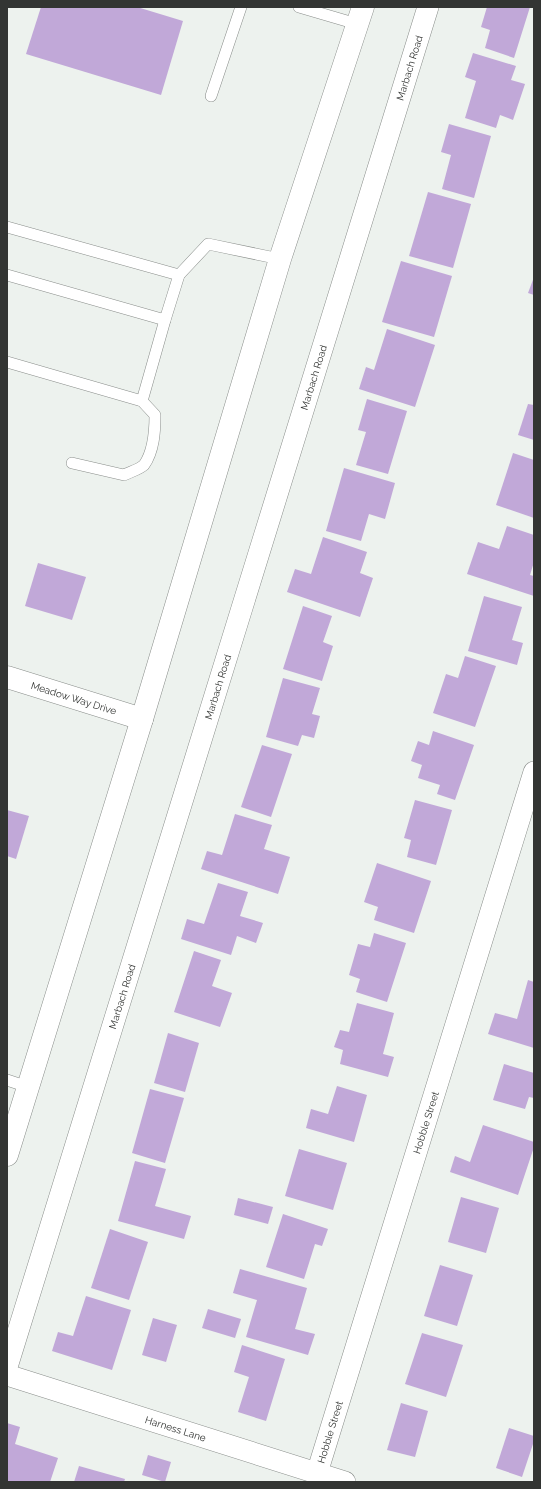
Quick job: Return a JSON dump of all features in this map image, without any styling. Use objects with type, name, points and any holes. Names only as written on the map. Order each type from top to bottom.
[{"type":"main road","points":[[7,1155],[142,719],[280,259],[360,15]]},
{"type":"main road","name":"Meadow Way Drive","points":[[7,677],[142,719]]},
{"type":"street","name":"Marbach Road","points":[[7,1367],[428,7]]},
{"type":"street","name":"Hobble Street","points":[[317,1474],[534,772]]},
{"type":"street","name":"Harness Lane","points":[[7,1375],[345,1482]]},
{"type":"lane","points":[[211,96],[240,7]]},
{"type":"lane","points":[[299,7],[320,12],[360,15]]},
{"type":"lane","points":[[7,227],[179,275]]},
{"type":"lane","points":[[142,401],[179,275],[208,244],[280,259]]},
{"type":"lane","points":[[7,275],[165,320]]},
{"type":"lane","points":[[7,362],[142,401],[155,415],[155,433],[143,466],[124,475],[72,463]]},
{"type":"lane","points":[[7,1080],[28,1087]]},
{"type":"building","points":[[41,7],[137,7],[183,21],[161,95],[26,54]]},
{"type":"building","points":[[487,7],[530,7],[514,58],[485,48],[490,30],[481,27]]},
{"type":"building","points":[[473,53],[516,66],[511,80],[525,84],[513,120],[500,115],[496,128],[465,118],[476,81],[465,77]]},
{"type":"building","points":[[449,124],[491,136],[474,198],[442,189],[451,155],[441,152]]},
{"type":"building","points":[[428,192],[471,204],[453,268],[409,256]]},
{"type":"building","points":[[401,261],[452,276],[434,337],[382,322]]},
{"type":"building","points":[[534,277],[534,295],[528,293]]},
{"type":"building","points":[[387,329],[435,345],[415,407],[359,389],[366,367],[374,370]]},
{"type":"building","points":[[367,399],[407,411],[388,474],[356,465],[366,432],[358,430]]},
{"type":"building","points":[[528,404],[534,405],[534,440],[518,435]]},
{"type":"building","points":[[513,453],[534,460],[534,518],[496,505]]},
{"type":"building","points":[[344,468],[395,483],[385,519],[369,514],[361,541],[326,531]]},
{"type":"building","points":[[507,526],[534,535],[534,562],[530,575],[534,576],[534,596],[467,574],[478,542],[499,549]]},
{"type":"building","points":[[323,537],[367,552],[360,573],[373,578],[360,617],[287,592],[295,569],[311,574]]},
{"type":"building","points":[[38,563],[86,577],[72,620],[25,606]]},
{"type":"building","points":[[484,596],[522,607],[512,640],[523,643],[517,665],[468,651]]},
{"type":"building","points":[[303,606],[332,616],[323,642],[333,646],[322,681],[283,669]]},
{"type":"building","points":[[465,656],[496,666],[475,727],[433,713],[446,674],[458,678]]},
{"type":"building","points":[[283,678],[320,688],[312,714],[320,716],[314,738],[302,735],[298,746],[266,737]]},
{"type":"building","points":[[433,731],[474,745],[455,800],[437,794],[440,785],[418,778],[422,765],[411,761],[418,741],[429,745]]},
{"type":"building","points":[[262,745],[292,754],[271,817],[241,807]]},
{"type":"building","points":[[415,800],[452,810],[436,865],[407,857],[411,840],[404,838]]},
{"type":"building","points":[[7,810],[29,816],[16,859],[7,856]]},
{"type":"building","points":[[235,814],[272,825],[264,849],[290,857],[278,894],[201,869],[207,851],[222,855]]},
{"type":"building","points":[[377,863],[431,881],[414,933],[374,920],[378,907],[364,902]]},
{"type":"building","points":[[218,883],[248,892],[240,916],[263,923],[256,943],[237,936],[231,955],[181,939],[187,919],[204,924]]},
{"type":"building","points":[[374,933],[406,943],[387,1002],[356,992],[360,979],[349,975],[358,944],[370,947]]},
{"type":"building","points":[[194,951],[221,960],[212,986],[232,993],[220,1027],[174,1012]]},
{"type":"building","points":[[528,980],[534,982],[534,1048],[488,1034],[495,1013],[517,1019]]},
{"type":"building","points":[[357,1003],[394,1013],[383,1054],[394,1057],[388,1077],[340,1064],[343,1050],[334,1047],[340,1030],[349,1032]]},
{"type":"building","points":[[168,1033],[199,1043],[185,1092],[154,1083]]},
{"type":"building","points":[[504,1064],[534,1073],[534,1098],[529,1097],[525,1109],[493,1100]]},
{"type":"building","points":[[337,1086],[367,1095],[354,1142],[306,1128],[311,1109],[328,1114]]},
{"type":"building","points":[[150,1089],[184,1098],[165,1163],[132,1153]]},
{"type":"building","points":[[483,1125],[534,1142],[534,1147],[518,1195],[450,1172],[455,1156],[470,1162]]},
{"type":"building","points":[[299,1149],[347,1163],[333,1210],[285,1196]]},
{"type":"building","points":[[135,1161],[166,1169],[155,1206],[191,1216],[184,1239],[118,1221]]},
{"type":"building","points":[[461,1197],[499,1208],[486,1253],[448,1242]]},
{"type":"building","points":[[238,1198],[273,1207],[268,1224],[234,1215]]},
{"type":"building","points":[[283,1214],[328,1229],[322,1246],[315,1244],[304,1279],[266,1267]]},
{"type":"building","points":[[110,1229],[148,1242],[129,1300],[91,1288]]},
{"type":"building","points":[[440,1265],[473,1275],[457,1326],[424,1316]]},
{"type":"building","points":[[240,1269],[307,1288],[295,1329],[315,1334],[308,1355],[246,1337],[257,1300],[233,1293]]},
{"type":"building","points":[[86,1296],[131,1310],[112,1370],[52,1351],[58,1332],[73,1336]]},
{"type":"building","points":[[208,1309],[241,1319],[235,1338],[202,1328]]},
{"type":"building","points":[[153,1318],[177,1325],[166,1362],[142,1355]]},
{"type":"building","points":[[422,1333],[463,1345],[446,1397],[405,1384]]},
{"type":"building","points":[[242,1345],[285,1359],[266,1421],[238,1412],[249,1377],[234,1372]]},
{"type":"building","points":[[401,1403],[428,1411],[415,1457],[387,1450]]},
{"type":"building","points":[[7,1423],[20,1427],[15,1444],[58,1458],[50,1482],[7,1482]]},
{"type":"building","points":[[509,1428],[534,1436],[534,1441],[522,1477],[496,1468]]},
{"type":"building","points":[[148,1455],[171,1462],[165,1482],[142,1475]]},
{"type":"building","points":[[79,1466],[125,1479],[124,1482],[74,1482]]}]
